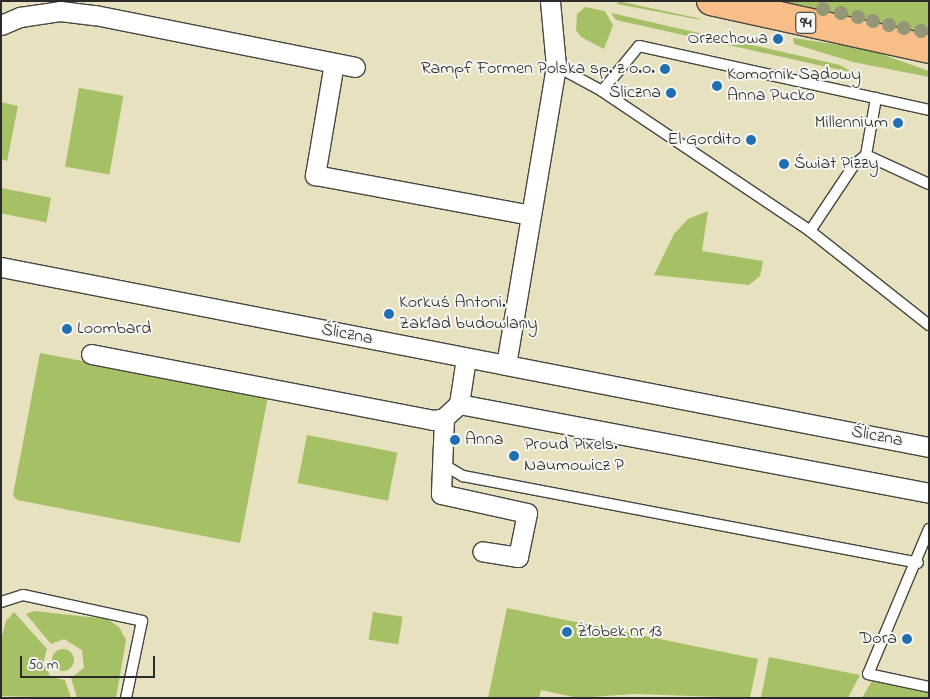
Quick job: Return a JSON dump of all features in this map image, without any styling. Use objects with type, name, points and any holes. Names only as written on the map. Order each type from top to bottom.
[{"type":"main road","name":"94","points":[[710,1],[929,49]]},
{"type":"street","points":[[506,365],[556,66],[550,1]]},
{"type":"street","points":[[1,25],[20,17],[60,11],[96,15],[355,67]]},
{"type":"street","points":[[334,63],[315,175],[530,215]]},
{"type":"street","name":"Śliczna","points":[[1,267],[929,447]]},
{"type":"street","points":[[91,354],[433,420],[444,418],[459,404],[466,358]]},
{"type":"street","points":[[459,404],[929,493]]},
{"type":"street","points":[[444,418],[440,494],[526,513],[518,557],[482,551]]},
{"type":"lane","points":[[602,90],[639,46],[929,110]]},
{"type":"lane","points":[[556,66],[602,90],[810,231],[929,325]]},
{"type":"lane","points":[[810,231],[854,164],[866,155],[876,98]]},
{"type":"lane","points":[[866,155],[929,184]]},
{"type":"lane","points":[[441,463],[463,476],[918,563]]},
{"type":"lane","points":[[929,529],[918,563],[868,674],[929,687]]},
{"type":"lane","points":[[1,602],[23,595],[142,621],[126,698]]},
{"type":"green space","points":[[618,1],[697,18],[701,20],[617,4]]},
{"type":"green space","points":[[768,1],[929,1],[929,37]]},
{"type":"green space","points":[[585,7],[605,11],[613,25],[604,49],[581,37],[576,30],[577,14]]},
{"type":"green space","points":[[611,13],[840,65],[854,73],[616,20]]},
{"type":"green space","points":[[793,38],[867,49],[929,71],[929,77],[853,62],[794,44]]},
{"type":"green space","points":[[79,88],[123,96],[109,175],[65,167]]},
{"type":"green space","points":[[1,102],[18,106],[7,161],[1,159]]},
{"type":"green space","points":[[1,188],[51,198],[46,222],[1,213]]},
{"type":"green space","points":[[708,211],[702,251],[763,261],[760,276],[749,285],[654,275],[674,234],[688,219]]},
{"type":"green space","points":[[40,353],[268,396],[240,543],[17,500],[13,495]]},
{"type":"green space","points":[[307,435],[397,453],[388,501],[298,483]]},
{"type":"green space","name":"Żłobek nr 13","points":[[507,608],[758,659],[750,698],[634,694],[578,698],[541,690],[539,698],[488,698]]},
{"type":"green space","points":[[34,611],[107,619],[119,627],[126,640],[116,698],[77,698],[71,678],[84,668],[82,650],[64,639],[51,644],[26,614]]},
{"type":"green space","points":[[14,612],[47,649],[42,667],[46,666],[50,677],[65,680],[71,698],[1,696],[1,640],[6,621]]},
{"type":"green space","points":[[373,612],[403,617],[398,644],[369,640]]},
{"type":"green space","points":[[63,649],[71,652],[74,660],[71,668],[63,671],[55,668],[52,660],[55,652]]},
{"type":"green space","points":[[769,657],[860,675],[848,698],[761,698]]},
{"type":"green space","points":[[873,679],[929,690],[929,698],[862,698]]},
{"type":"place","name":"Orzechowa","points":[[778,39]]},
{"type":"place","name":"Rampf Formen Polska sp. z o.o.","points":[[665,69]]},
{"type":"place","name":"Komornik Sądowy Anna Pucko","points":[[717,86]]},
{"type":"place","name":"Śliczna","points":[[671,93]]},
{"type":"place","name":"Millennium","points":[[898,123]]},
{"type":"place","name":"El Gordito","points":[[751,140]]},
{"type":"place","name":"Świat Pizzy","points":[[784,164]]},
{"type":"place","name":"Korkuś Antoni. Zakład budowlany","points":[[389,314]]},
{"type":"place","name":"Loombard","points":[[67,329]]},
{"type":"place","name":"Anna","points":[[455,440]]},
{"type":"place","name":"Proud Pixels. Naumowicz P","points":[[514,456]]},
{"type":"place","name":"Żłobek nr 13","points":[[567,632]]},
{"type":"place","name":"Dora","points":[[907,639]]}]
